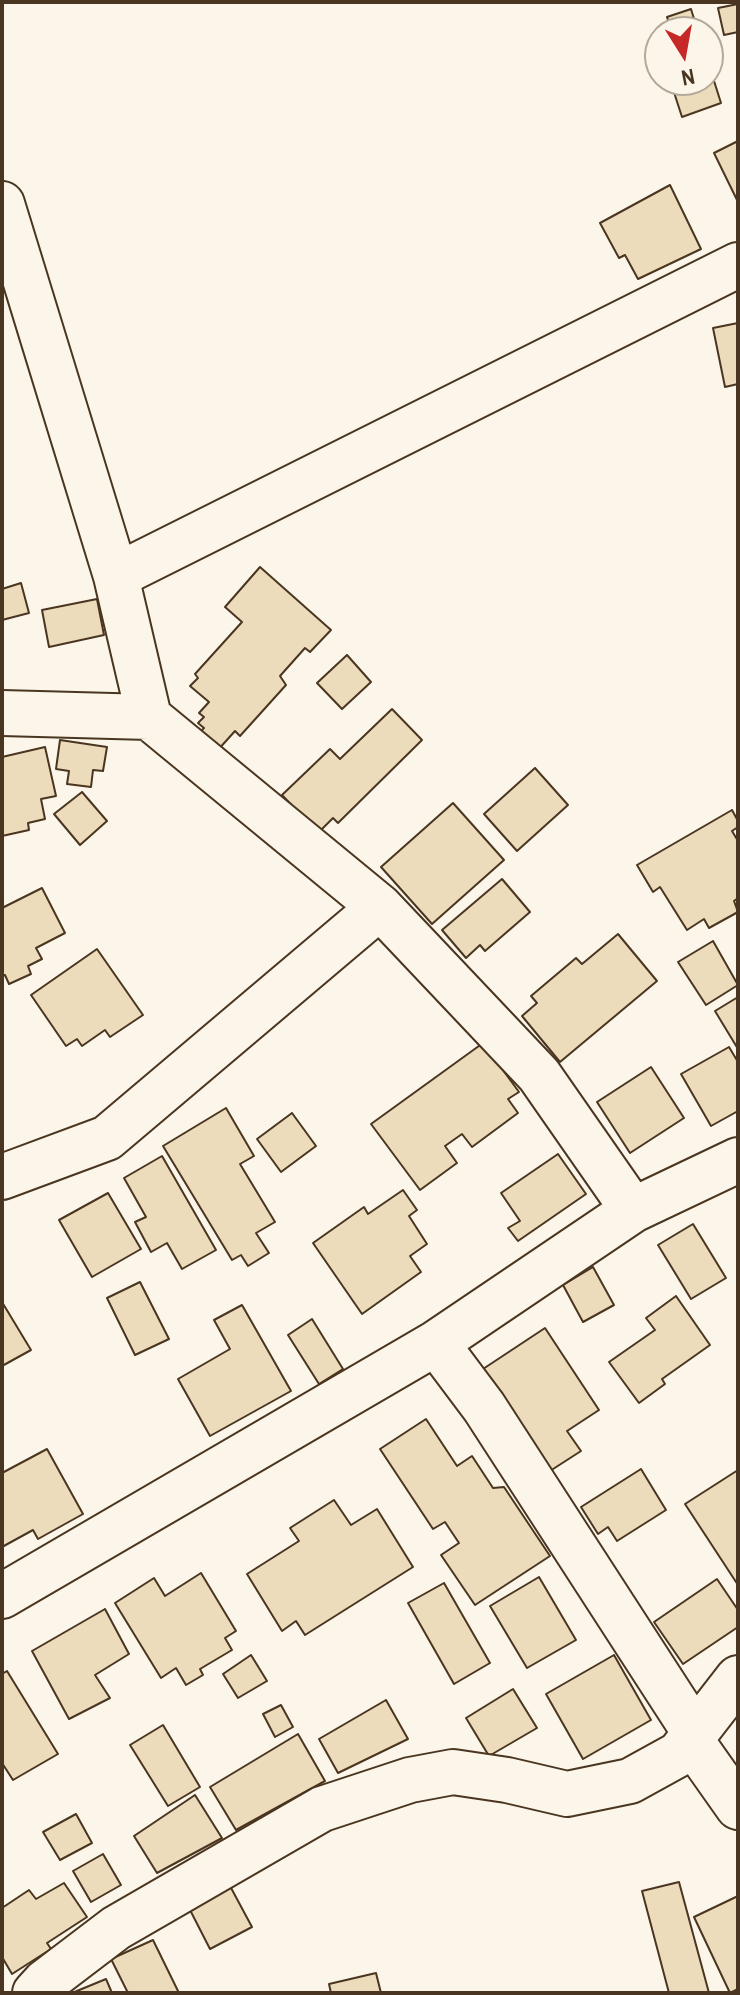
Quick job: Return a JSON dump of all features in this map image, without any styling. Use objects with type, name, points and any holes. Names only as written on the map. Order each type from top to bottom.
[{"type":"street","points":[[2,204],[116,576],[149,717],[380,907],[539,1075],[633,1210]]},
{"type":"street","points":[[116,576],[738,265]]},
{"type":"street","points":[[2,713],[149,717]]},
{"type":"street","points":[[2,1177],[107,1138],[380,907]]},
{"type":"street","points":[[2,1596],[436,1343],[633,1210],[738,1160]]},
{"type":"street","points":[[436,1343],[484,1407],[738,1807]]},
{"type":"street","points":[[35,1993],[116,1928],[322,1809],[410,1780],[453,1772],[567,1794],[630,1781],[679,1754],[738,1678]]},
{"type":"building","points":[[738,4],[738,32],[724,35],[724,16],[720,16],[718,8]]},
{"type":"building","points":[[691,9],[693,16],[670,16]]},
{"type":"building","points":[[675,96],[719,96],[721,103],[682,117]]},
{"type":"building","points":[[738,141],[738,202],[714,153]]},
{"type":"building","points":[[670,185],[701,249],[638,279],[625,255],[619,258],[600,223]]},
{"type":"building","points":[[738,323],[738,384],[725,387],[713,328]]},
{"type":"building","points":[[260,567],[331,630],[310,652],[305,648],[280,676],[286,685],[240,736],[235,731],[217,751],[198,734],[204,728],[198,723],[204,717],[199,713],[209,702],[190,686],[198,678],[195,674],[242,622],[225,607]]},
{"type":"building","points":[[21,583],[29,613],[2,620],[2,589]]},
{"type":"building","points":[[97,599],[104,635],[49,647],[42,610]]},
{"type":"building","points":[[347,655],[371,682],[342,709],[317,683]]},
{"type":"building","points":[[392,709],[422,740],[338,823],[333,818],[318,833],[282,795],[330,749],[340,759]]},
{"type":"building","points":[[60,740],[107,747],[103,771],[93,770],[91,787],[67,784],[69,771],[56,769]]},
{"type":"building","points":[[45,747],[56,796],[41,799],[45,819],[28,823],[29,830],[2,836],[2,757]]},
{"type":"building","points":[[535,768],[568,805],[517,851],[484,814]]},
{"type":"building","points":[[82,792],[107,821],[80,845],[54,814]]},
{"type":"building","points":[[453,803],[504,860],[432,924],[381,867]]},
{"type":"building","points":[[732,810],[738,821],[738,827],[732,831],[738,841],[738,898],[734,901],[738,912],[709,928],[704,919],[687,930],[660,887],[653,892],[637,865]]},
{"type":"building","points":[[502,879],[530,912],[485,951],[480,945],[466,958],[442,930]]},
{"type":"building","points":[[42,888],[65,933],[36,948],[42,959],[28,966],[31,974],[9,984],[5,975],[2,976],[2,908]]},
{"type":"building","points":[[618,934],[657,981],[560,1062],[522,1016],[537,1003],[531,996],[576,958],[582,964]]},
{"type":"building","points":[[713,941],[738,985],[706,1005],[678,962]]},
{"type":"building","points":[[97,949],[143,1015],[110,1037],[105,1030],[82,1046],[77,1039],[66,1046],[31,995]]},
{"type":"building","points":[[738,997],[738,1049],[715,1011]]},
{"type":"building","points":[[483,1043],[519,1092],[508,1099],[518,1113],[472,1147],[462,1134],[445,1146],[457,1163],[420,1190],[371,1124]]},
{"type":"building","points":[[729,1047],[738,1062],[738,1111],[711,1126],[681,1074]]},
{"type":"building","points":[[651,1067],[684,1118],[630,1153],[597,1102]]},
{"type":"building","points":[[226,1108],[254,1156],[240,1164],[275,1222],[256,1233],[269,1253],[248,1266],[241,1255],[232,1260],[163,1146]]},
{"type":"building","points":[[292,1113],[316,1146],[281,1172],[257,1139]]},
{"type":"building","points":[[558,1154],[586,1194],[518,1241],[508,1228],[520,1221],[501,1193]]},
{"type":"building","points":[[162,1156],[216,1250],[182,1269],[167,1243],[151,1252],[135,1222],[146,1217],[124,1178]]},
{"type":"building","points":[[403,1190],[417,1210],[409,1216],[427,1244],[410,1256],[421,1272],[362,1314],[313,1243],[364,1207],[368,1214]]},
{"type":"building","points":[[108,1193],[141,1249],[92,1277],[59,1220]]},
{"type":"building","points":[[693,1224],[726,1278],[691,1299],[658,1245]]},
{"type":"building","points":[[593,1267],[614,1305],[583,1322],[563,1285]]},
{"type":"building","points":[[140,1282],[169,1339],[135,1355],[107,1298]]},
{"type":"building","points":[[676,1296],[710,1345],[662,1379],[665,1384],[639,1403],[609,1362],[655,1330],[646,1318]]},
{"type":"building","points":[[2,1302],[31,1350],[2,1366]]},
{"type":"building","points":[[242,1305],[291,1391],[210,1436],[178,1379],[230,1349],[214,1320]]},
{"type":"building","points":[[312,1319],[343,1369],[319,1384],[288,1335]]},
{"type":"building","points":[[545,1328],[599,1410],[567,1431],[581,1451],[550,1471],[483,1369]]},
{"type":"building","points":[[426,1419],[457,1466],[472,1456],[493,1488],[504,1487],[550,1556],[475,1605],[441,1555],[459,1543],[445,1522],[433,1529],[380,1449]]},
{"type":"building","points":[[47,1449],[83,1514],[38,1539],[33,1530],[2,1547],[2,1473]]},
{"type":"building","points":[[641,1469],[666,1510],[617,1541],[608,1527],[598,1534],[581,1507]]},
{"type":"building","points":[[738,1470],[738,1585],[685,1504]]},
{"type":"building","points":[[334,1500],[351,1525],[377,1509],[413,1567],[305,1635],[296,1621],[282,1631],[247,1574],[299,1541],[290,1528]]},
{"type":"building","points":[[201,1573],[236,1631],[225,1638],[232,1650],[200,1669],[203,1675],[186,1685],[176,1668],[161,1678],[115,1603],[154,1578],[165,1596]]},
{"type":"building","points":[[539,1577],[576,1640],[527,1668],[490,1606]]},
{"type":"building","points":[[717,1579],[738,1610],[738,1627],[683,1664],[654,1622]]},
{"type":"building","points":[[444,1583],[490,1663],[454,1684],[408,1603]]},
{"type":"building","points":[[105,1609],[129,1654],[95,1675],[110,1698],[69,1719],[32,1651]]},
{"type":"building","points":[[251,1655],[267,1681],[238,1698],[223,1674]]},
{"type":"building","points":[[614,1655],[651,1720],[583,1759],[546,1694]]},
{"type":"building","points":[[7,1671],[58,1754],[13,1780],[2,1763],[2,1674]]},
{"type":"building","points":[[513,1689],[537,1728],[489,1756],[466,1718]]},
{"type":"building","points":[[386,1700],[408,1739],[338,1773],[319,1739]]},
{"type":"building","points":[[281,1705],[293,1727],[275,1737],[263,1714]]},
{"type":"building","points":[[163,1725],[200,1787],[168,1806],[130,1745]]},
{"type":"building","points":[[298,1734],[325,1781],[236,1830],[210,1787]]},
{"type":"building","points":[[195,1795],[222,1838],[157,1873],[134,1836]]},
{"type":"building","points":[[76,1814],[92,1843],[60,1860],[43,1832]]},
{"type":"building","points":[[103,1854],[121,1885],[91,1902],[73,1871]]},
{"type":"building","points":[[679,1882],[709,1993],[669,1993],[642,1891]]},
{"type":"building","points":[[64,1883],[87,1917],[47,1943],[51,1949],[12,1974],[2,1957],[2,1908],[29,1890],[36,1899]]},
{"type":"building","points":[[230,1886],[252,1927],[210,1949],[189,1908]]},
{"type":"building","points":[[738,1896],[738,1989],[730,1993],[694,1917]]},
{"type":"building","points":[[153,1940],[179,1993],[128,1993],[111,1959]]},
{"type":"building","points":[[376,1973],[381,1993],[331,1993],[329,1984]]},
{"type":"building","points":[[106,1979],[112,1993],[72,1993]]}]
